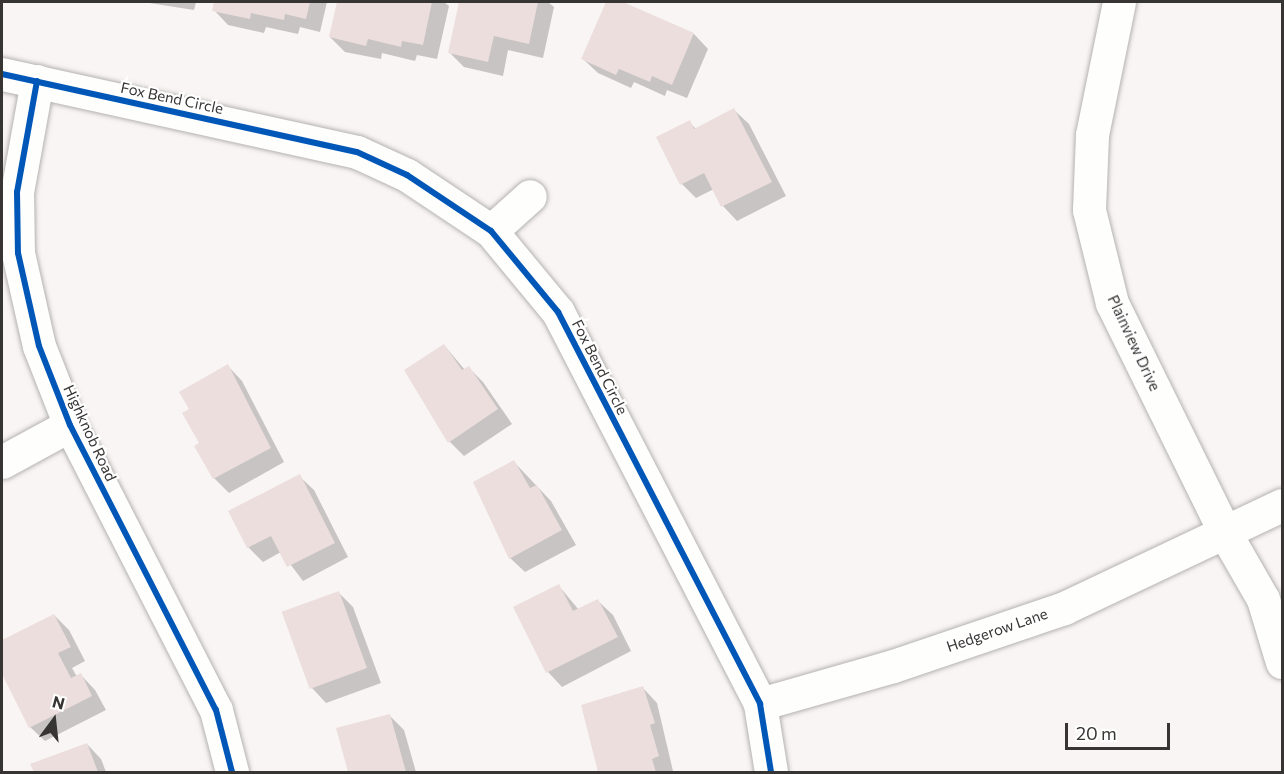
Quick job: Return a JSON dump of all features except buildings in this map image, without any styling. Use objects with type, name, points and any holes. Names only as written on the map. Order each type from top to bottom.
[{"type":"street","name":"Plainview Drive","points":[[1119,2],[1092,135],[1089,210],[1112,303],[1226,532],[1263,599],[1282,662]]},
{"type":"street","name":"Fox Bend Circle","points":[[2,74],[357,152],[407,175],[491,231],[558,312],[760,704],[771,772]]},
{"type":"street","name":"Highknob Road","points":[[37,81],[17,192],[18,253],[39,346],[70,425],[216,710],[232,772]]},
{"type":"street","points":[[491,231],[530,196]]},
{"type":"street","points":[[2,462],[70,425]]},
{"type":"street","name":"Hedgerow Lane","points":[[760,704],[893,666],[1064,608],[1282,505]]},
{"type":"cycle path","points":[[2,74],[357,152],[407,175],[491,231],[558,312],[760,704],[771,772]]},
{"type":"cycle path","points":[[37,81],[17,192],[18,253],[39,346],[70,425],[216,710],[232,772]]}]
